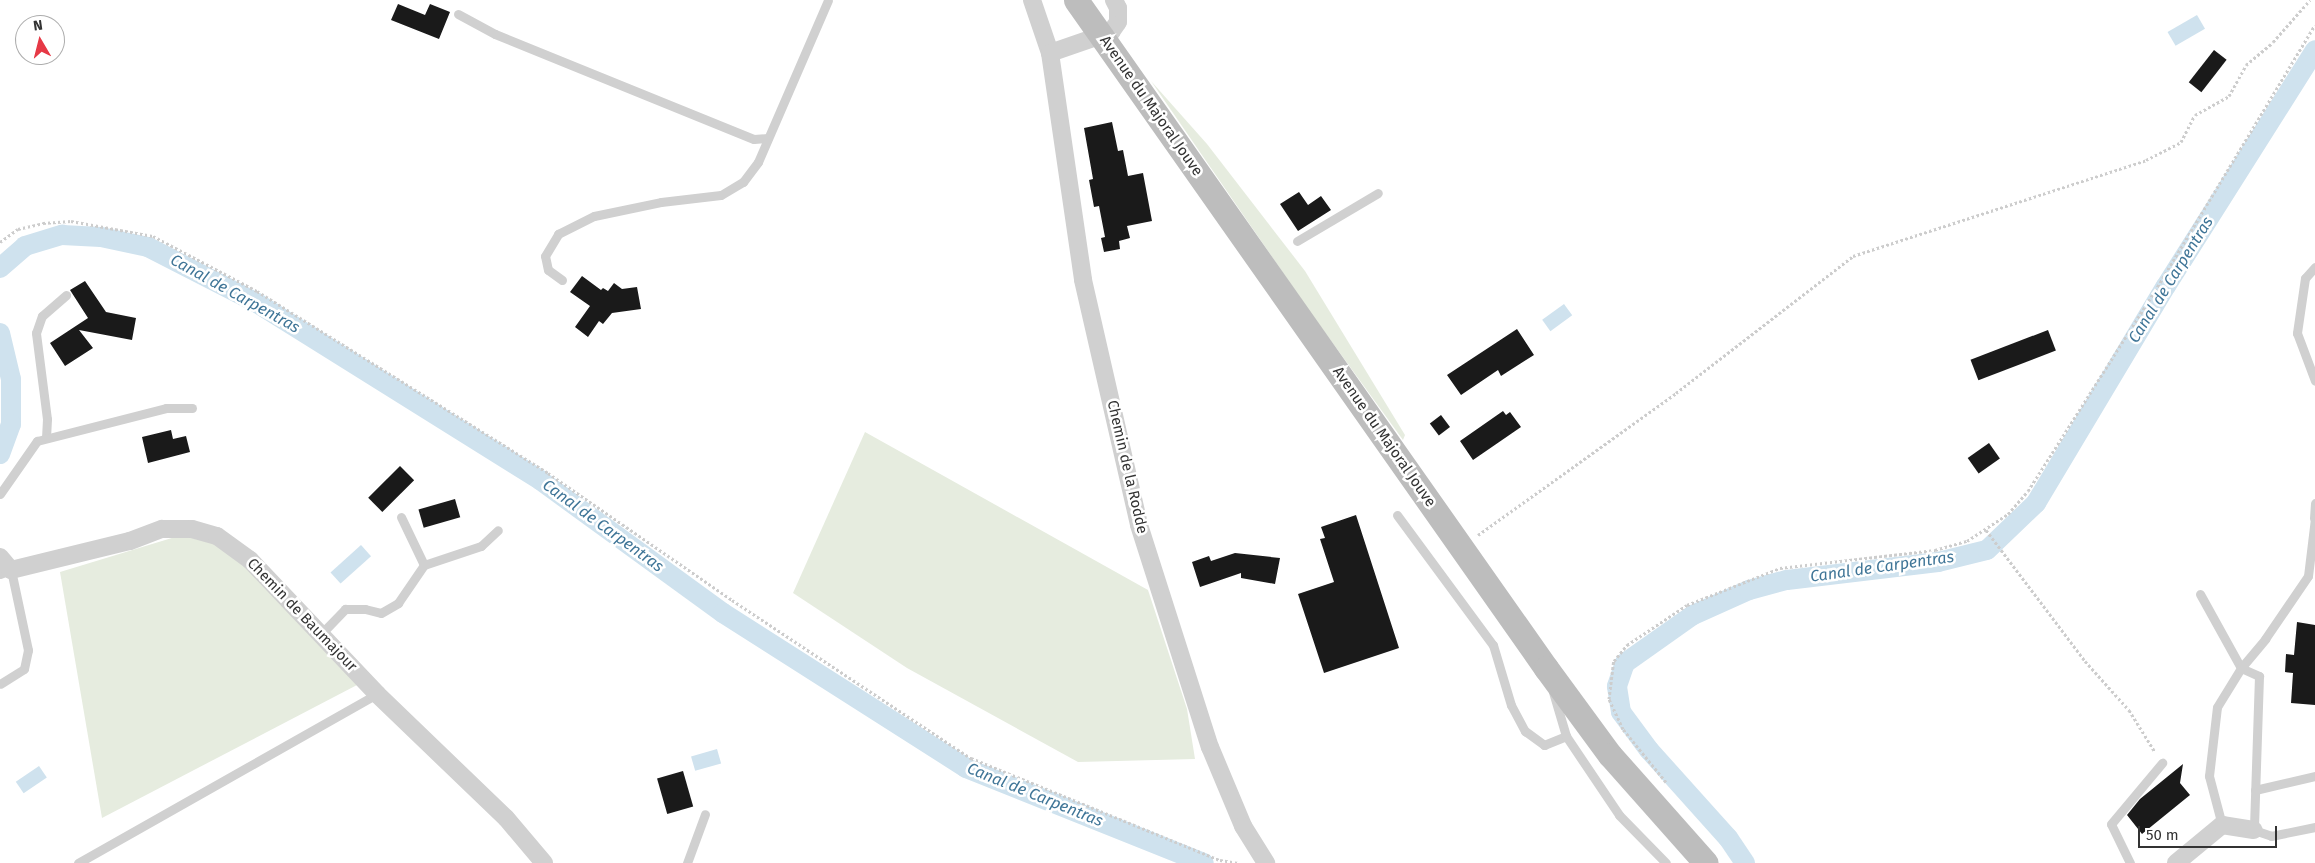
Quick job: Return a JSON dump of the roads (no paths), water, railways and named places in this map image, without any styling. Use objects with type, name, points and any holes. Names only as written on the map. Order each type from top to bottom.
[{"type":"main road","name":"Avenue du Majoral Jouve","points":[[1076,0],[1546,668],[1610,755],[1706,863]]},
{"type":"street","name":"Chemin de la Rodde","points":[[1032,0],[1050,53],[1083,280],[1139,525],[1210,747],[1243,826],[1266,863]]},
{"type":"street","points":[[1050,53],[1102,37],[1118,22],[1114,0]]},
{"type":"street","name":"Chemin de Baumajour","points":[[4,567],[130,541],[162,530],[192,529],[217,536],[250,560],[377,694],[506,818],[544,863]]},
{"type":"street","points":[[2176,863],[2222,826],[2254,830]]},
{"type":"lane","points":[[562,280],[548,270],[545,256],[558,234],[594,216],[660,202],[721,195],[742,182],[758,162],[828,0]]},
{"type":"lane","points":[[458,14],[495,34],[754,139],[768,138]]},
{"type":"lane","points":[[1297,242],[1378,193]]},
{"type":"lane","points":[[2315,267],[2305,278],[2297,333],[2315,381]]},
{"type":"lane","points":[[46,438],[47,419],[36,333],[42,316],[66,295]]},
{"type":"lane","points":[[0,494],[37,441],[166,408],[192,408]]},
{"type":"lane","points":[[2222,826],[2209,776],[2217,707],[2241,668],[2265,638],[2308,576],[2315,503]]},
{"type":"lane","points":[[1397,514],[1493,645],[1512,705],[1525,731],[1544,744],[1566,736]]},
{"type":"lane","points":[[401,517],[424,565]]},
{"type":"lane","points":[[321,634],[345,609],[381,613],[398,603],[424,565],[481,546],[498,530]]},
{"type":"lane","points":[[0,684],[24,669],[28,650],[4,567]]},
{"type":"lane","points":[[2200,594],[2241,668],[2259,676],[2254,830],[2271,836],[2315,827]]},
{"type":"lane","points":[[1546,668],[1566,736],[1619,815],[1666,863]]},
{"type":"lane","points":[[78,863],[377,694]]},
{"type":"lane","points":[[2130,863],[2111,824],[2162,763]]},
{"type":"lane","points":[[2255,790],[2315,776]]},
{"type":"lane","points":[[687,863],[706,814]]},
{"type":"water","points":[[2197,15],[2205,29],[2176,46],[2168,32]]},
{"type":"water","points":[[1564,304],[1572,315],[1550,331],[1542,320]]},
{"type":"water","points":[[361,545],[371,556],[341,584],[331,572]]},
{"type":"water","points":[[717,749],[721,763],[695,771],[691,756]]},
{"type":"water","points":[[39,766],[47,778],[24,793],[16,782]]},
{"type":"waterway","name":"Canal de Carpentras","points":[[1745,863],[1728,838],[1649,750],[1621,712],[1617,686],[1625,663],[1693,615],[1749,590],[1787,580],[1938,562],[1987,550],[2036,503],[2166,286],[2315,50]]},
{"type":"waterway","name":"Canal de Carpentras","points":[[0,268],[25,246],[62,235],[101,237],[148,247],[257,303],[540,480],[723,613],[966,768],[1204,863]]},
{"type":"waterway","name":"Canal de Carpentras","points":[[0,333],[11,379],[11,424],[0,454]]}]
